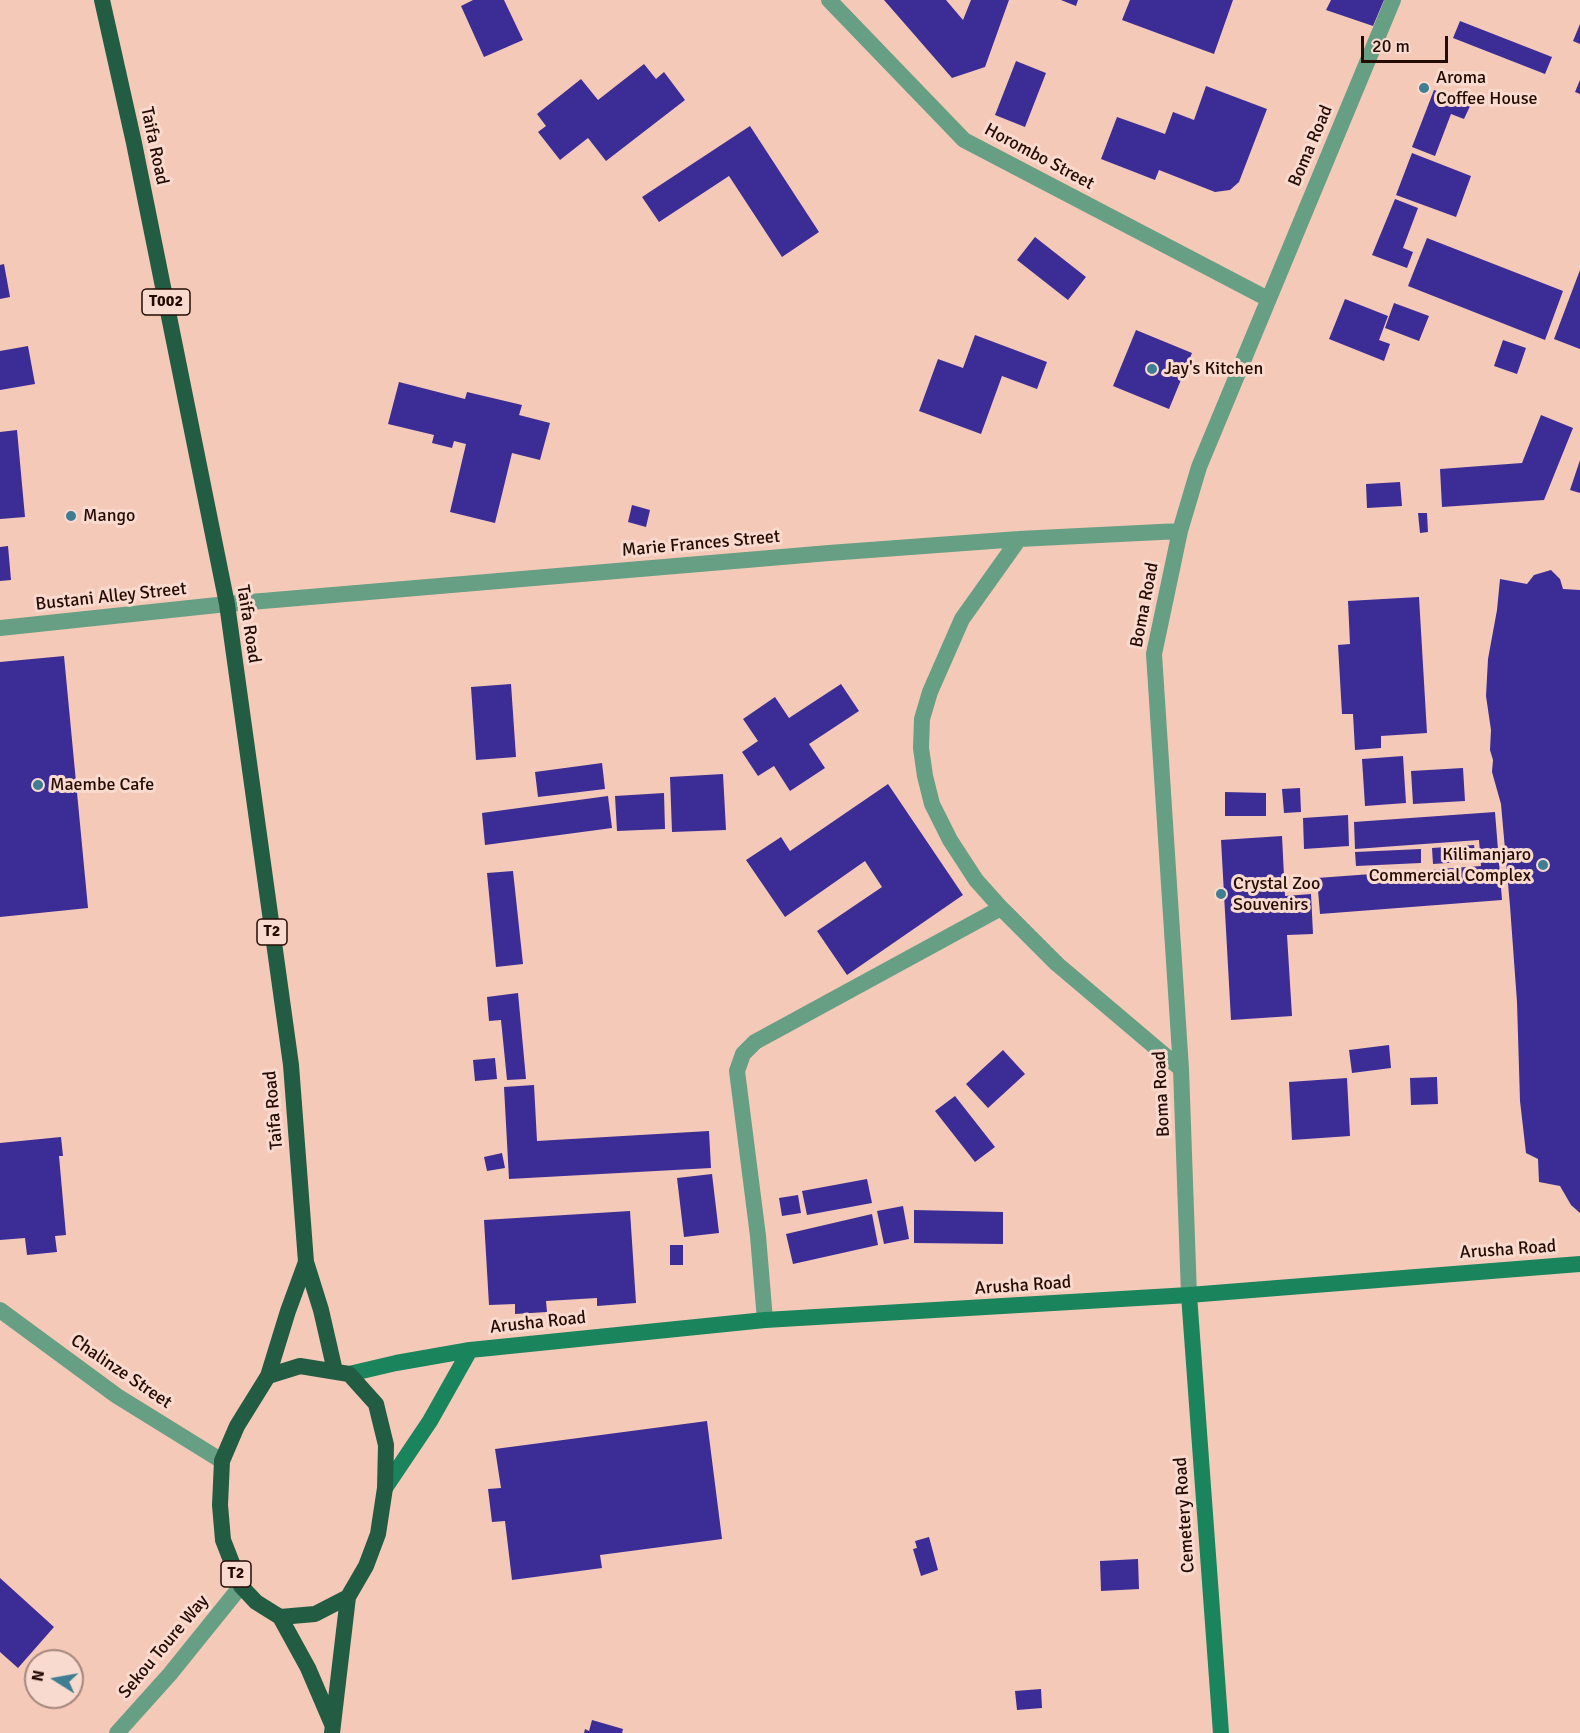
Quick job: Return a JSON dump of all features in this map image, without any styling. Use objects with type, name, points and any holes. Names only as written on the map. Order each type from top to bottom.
[{"type":"highway","name":"Taifa Road","points":[[102,0],[134,143],[227,604],[291,1065],[306,1262],[342,1372]]},
{"type":"highway","name":"Taifa Road","points":[[268,1376],[306,1262]]},
{"type":"highway","points":[[268,1376],[300,1366],[342,1372]]},
{"type":"highway","name":"T2","points":[[332,1729],[348,1597],[366,1566],[378,1534],[385,1488],[386,1445],[376,1404],[342,1372]]},
{"type":"highway","name":"T2","points":[[268,1376],[237,1426],[222,1461],[220,1505],[223,1540],[241,1586],[256,1602],[280,1617],[308,1668],[332,1729]]},
{"type":"highway","points":[[280,1617],[315,1614],[348,1597]]},
{"type":"main road","name":"Arusha Road","points":[[342,1372],[470,1350],[765,1320],[1189,1295],[1580,1264]]},
{"type":"main road","name":"Cemetery Road","points":[[1189,1295],[1221,1733]]},
{"type":"main road","name":"Arusha Road","points":[[385,1488],[430,1421],[470,1350]]},
{"type":"street","name":"Horombo Street","points":[[829,0],[964,140],[1268,299]]},
{"type":"street","name":"Boma Road","points":[[1189,1295],[1181,1069],[1154,654],[1180,531],[1199,467],[1393,0]]},
{"type":"street","name":"Marie Frances Street","points":[[227,604],[829,552],[1180,531]]},
{"type":"street","points":[[1019,539],[962,619],[930,692],[922,719],[921,748],[932,804],[950,840],[976,880],[1001,908],[1057,964],[1181,1069]]},
{"type":"street","name":"Bustani Alley Street","points":[[0,628],[227,604]]},
{"type":"street","points":[[765,1320],[758,1236],[737,1071],[743,1054],[755,1042],[1001,908]]},
{"type":"street","name":"Chalinze Street","points":[[0,1310],[117,1396],[222,1461]]},
{"type":"street","name":"Sekou Toure Way","points":[[117,1733],[170,1674],[241,1586]]},
{"type":"building","points":[[473,0],[504,0],[523,40],[484,57],[461,6]]},
{"type":"building","points":[[884,0],[946,0],[963,20],[971,0],[1009,0],[985,67],[952,78]]},
{"type":"building","points":[[1061,0],[1078,0],[1076,6]]},
{"type":"building","points":[[1130,0],[1233,0],[1214,54],[1122,20]]},
{"type":"building","points":[[1331,0],[1384,0],[1373,26],[1326,10]]},
{"type":"building","points":[[1460,21],[1552,57],[1545,74],[1453,38]]},
{"type":"building","points":[[1580,24],[1580,44],[1573,41]]},
{"type":"building","points":[[1016,61],[1046,73],[1025,127],[995,115]]},
{"type":"building","points":[[644,64],[656,79],[664,72],[685,100],[606,161],[588,138],[560,160],[538,132],[546,126],[537,114],[581,79],[598,100]]},
{"type":"building","points":[[1580,80],[1580,94],[1575,92]]},
{"type":"building","points":[[1206,86],[1267,109],[1239,182],[1230,190],[1215,192],[1159,170],[1155,180],[1101,159],[1117,117],[1165,134],[1173,112],[1194,120]]},
{"type":"building","points":[[1434,90],[1471,104],[1464,119],[1451,114],[1435,156],[1412,147]]},
{"type":"building","points":[[750,126],[819,232],[782,257],[729,176],[659,222],[642,197]]},
{"type":"building","points":[[1412,153],[1471,176],[1456,217],[1396,195]]},
{"type":"building","points":[[1395,199],[1418,208],[1403,248],[1413,252],[1407,268],[1372,255]]},
{"type":"building","points":[[1035,237],[1086,277],[1068,300],[1017,260]]},
{"type":"building","points":[[1427,238],[1563,291],[1545,340],[1408,286]]},
{"type":"building","points":[[4,264],[10,297],[0,299],[0,265]]},
{"type":"building","points":[[1580,270],[1580,349],[1554,339]]},
{"type":"building","points":[[1345,299],[1388,316],[1379,340],[1390,344],[1384,361],[1329,339]]},
{"type":"building","points":[[1394,303],[1429,316],[1419,341],[1385,328]]},
{"type":"building","name":"Jay's Kitchen","points":[[1136,330],[1192,353],[1169,409],[1113,386]]},
{"type":"building","points":[[975,335],[1047,362],[1037,389],[1002,376],[981,434],[919,411],[938,359],[963,368]]},
{"type":"building","points":[[1503,340],[1526,348],[1517,374],[1494,366]]},
{"type":"building","points":[[28,346],[35,384],[0,390],[0,351]]},
{"type":"building","points":[[399,382],[465,399],[467,392],[522,405],[519,415],[550,423],[540,460],[512,453],[495,523],[450,512],[466,444],[454,441],[452,448],[432,443],[434,435],[388,424]]},
{"type":"building","points":[[1541,415],[1573,428],[1544,500],[1442,507],[1440,469],[1522,463]]},
{"type":"building","points":[[17,430],[25,517],[0,519],[0,432]]},
{"type":"building","points":[[1580,460],[1580,493],[1570,490]]},
{"type":"building","points":[[1400,482],[1402,506],[1367,508],[1366,484]]},
{"type":"building","points":[[632,505],[650,510],[646,527],[628,522]]},
{"type":"building","points":[[1418,513],[1427,513],[1428,532],[1420,533]]},
{"type":"building","points":[[8,546],[11,580],[0,581],[0,547]]},
{"type":"building","name":"Kilimanjaro Commercial Complex","points":[[1551,570],[1560,579],[1563,589],[1580,590],[1580,1213],[1571,1205],[1560,1186],[1539,1182],[1538,1159],[1526,1153],[1520,1101],[1517,1002],[1510,906],[1501,804],[1492,772],[1491,730],[1486,696],[1488,659],[1500,579],[1527,584],[1534,575]]},
{"type":"building","points":[[1419,597],[1427,733],[1381,736],[1381,748],[1355,750],[1353,714],[1342,714],[1338,645],[1350,644],[1348,601]]},
{"type":"building","name":"Maembe Cafe","points":[[64,656],[88,908],[0,917],[0,662]]},
{"type":"building","points":[[511,684],[516,757],[476,760],[471,687]]},
{"type":"building","points":[[841,684],[859,711],[809,744],[825,768],[790,791],[774,766],[758,776],[742,752],[758,741],[743,719],[775,697],[789,718]]},
{"type":"building","points":[[1403,756],[1406,803],[1365,806],[1362,759]]},
{"type":"building","points":[[602,763],[605,789],[538,797],[535,772]]},
{"type":"building","points":[[1463,768],[1465,801],[1413,804],[1411,771]]},
{"type":"building","points":[[723,774],[726,830],[672,832],[670,777]]},
{"type":"building","points":[[888,784],[963,895],[847,975],[817,931],[882,887],[865,861],[785,917],[746,860],[781,837],[790,851]]},
{"type":"building","points":[[1300,788],[1301,812],[1284,813],[1282,789]]},
{"type":"building","points":[[1225,792],[1266,793],[1266,816],[1225,816]]},
{"type":"building","points":[[664,793],[665,829],[617,831],[615,796]]},
{"type":"building","points":[[608,796],[612,828],[485,845],[482,813]]},
{"type":"building","points":[[1495,812],[1502,900],[1320,914],[1317,878],[1481,866],[1479,840],[1355,849],[1354,822]]},
{"type":"building","points":[[1348,815],[1349,846],[1304,849],[1303,818]]},
{"type":"building","points":[[1282,836],[1285,896],[1311,894],[1313,934],[1287,935],[1292,1016],[1231,1020],[1221,840]]},
{"type":"building","points":[[1474,845],[1476,861],[1433,864],[1432,848]]},
{"type":"building","points":[[1421,849],[1421,863],[1356,866],[1355,852]]},
{"type":"building","points":[[513,871],[523,964],[496,967],[487,873]]},
{"type":"building","points":[[518,993],[526,1079],[507,1080],[501,1020],[489,1021],[487,997]]},
{"type":"building","points":[[1389,1045],[1391,1068],[1352,1073],[1349,1050]]},
{"type":"building","points":[[1003,1050],[1025,1074],[988,1108],[966,1084]]},
{"type":"building","points":[[495,1058],[497,1079],[475,1081],[473,1060]]},
{"type":"building","points":[[1437,1077],[1438,1104],[1411,1105],[1410,1078]]},
{"type":"building","points":[[1347,1078],[1350,1136],[1292,1140],[1289,1082]]},
{"type":"building","points":[[534,1085],[537,1141],[709,1131],[711,1168],[509,1179],[504,1087]]},
{"type":"building","points":[[955,1096],[995,1147],[975,1162],[935,1111]]},
{"type":"building","points":[[61,1137],[63,1156],[59,1156],[66,1235],[55,1236],[57,1252],[27,1255],[25,1238],[0,1240],[0,1143]]},
{"type":"building","points":[[502,1153],[505,1168],[487,1171],[484,1157]]},
{"type":"building","points":[[712,1174],[719,1233],[684,1237],[677,1178]]},
{"type":"building","points":[[867,1179],[872,1203],[807,1215],[802,1191]]},
{"type":"building","points":[[798,1195],[801,1213],[782,1216],[779,1198]]},
{"type":"building","points":[[903,1206],[909,1239],[884,1244],[877,1211]]},
{"type":"building","points":[[914,1210],[1003,1212],[1003,1244],[914,1243]]},
{"type":"building","points":[[630,1211],[636,1303],[597,1306],[597,1298],[546,1301],[547,1312],[515,1314],[515,1304],[489,1305],[484,1220]]},
{"type":"building","points":[[872,1214],[878,1245],[793,1264],[786,1234]]},
{"type":"building","points":[[670,1245],[683,1245],[683,1265],[670,1265]]},
{"type":"building","points":[[707,1421],[722,1539],[600,1555],[602,1568],[512,1580],[505,1521],[492,1522],[488,1489],[501,1488],[495,1449]]},
{"type":"building","points":[[929,1537],[938,1570],[921,1576],[913,1549],[917,1548],[915,1541]]},
{"type":"building","points":[[1138,1559],[1139,1589],[1101,1591],[1100,1561]]},
{"type":"building","points":[[0,1578],[54,1627],[35,1649],[24,1649],[24,1661],[18,1668],[0,1652]]},
{"type":"building","points":[[1041,1689],[1042,1708],[1017,1710],[1015,1691]]},
{"type":"building","points":[[592,1720],[623,1729],[622,1733],[584,1733],[585,1729],[589,1731]]},
{"type":"place","name":"Aroma Coffee House","points":[[1424,88]]},
{"type":"place","name":"Jay's Kitchen","points":[[1152,369]]},
{"type":"place","name":"Mango","points":[[71,516]]},
{"type":"place","name":"Maembe Cafe","points":[[38,785]]},
{"type":"place","name":"Kilimanjaro Commercial Complex","points":[[1543,865]]},
{"type":"place","name":"Crystal Zoo Souvenirs","points":[[1221,894]]}]
